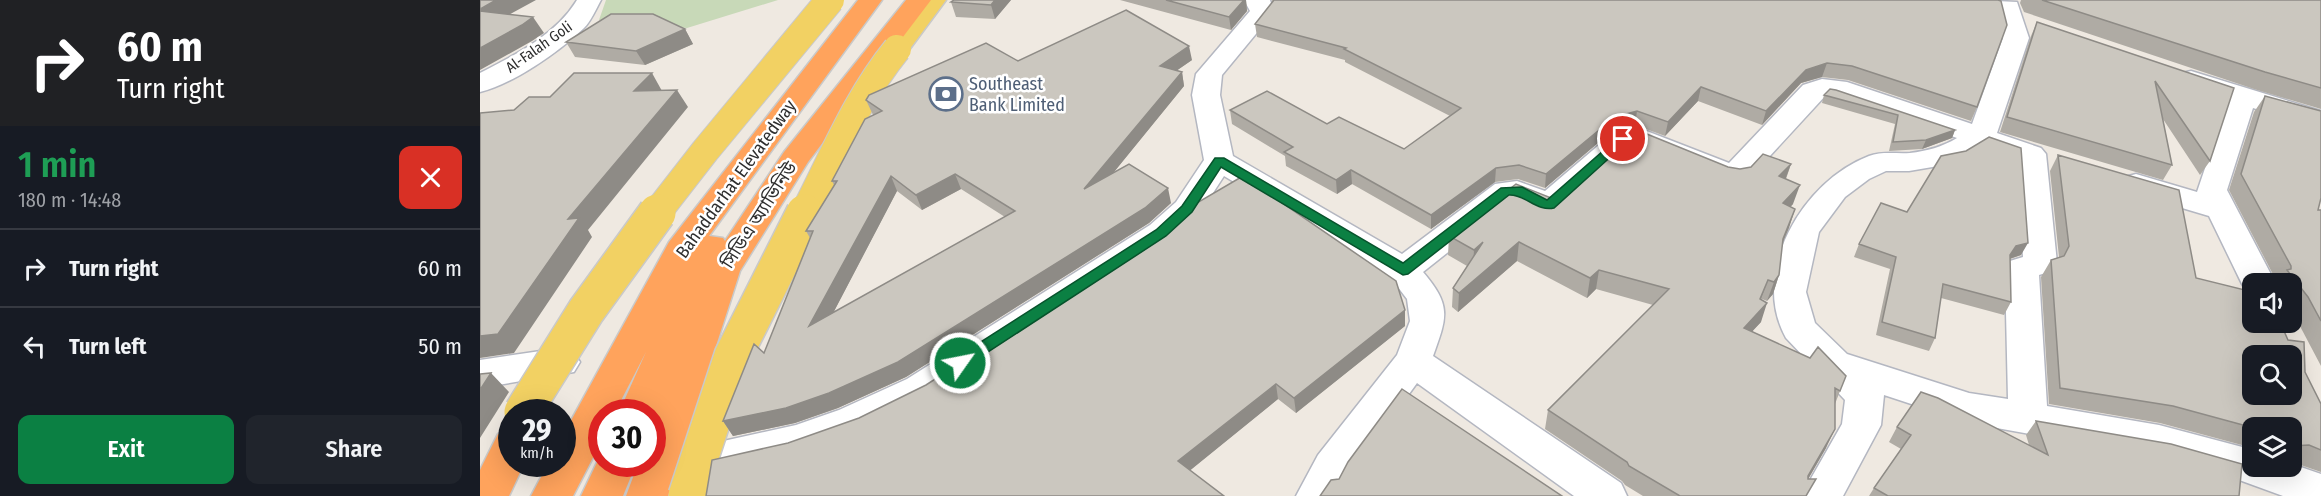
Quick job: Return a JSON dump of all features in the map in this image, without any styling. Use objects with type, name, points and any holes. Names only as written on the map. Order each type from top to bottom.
[{"type":"highway","points":[[539,399],[561,362],[686,192],[836,0]]},
{"type":"highway","name":"Bahaddarhat Elevatedway","points":[[552,496],[681,250],[870,0]]},
{"type":"highway","name":"Bahaddarhat Elevatedway","points":[[644,399],[710,248],[843,64],[897,0]]},
{"type":"highway","name":"সিডিএ অ্যাভিনিউ","points":[[651,484],[723,270],[795,158],[920,0]]},
{"type":"highway","points":[[488,496],[498,475]]},
{"type":"highway","points":[[602,496],[610,477]]},
{"type":"main road","points":[[531,399],[548,369],[616,270],[706,150],[802,37],[830,0]]},
{"type":"main road","points":[[687,496],[733,356],[868,89],[876,75],[934,0]]},
{"type":"main road","points":[[480,487],[498,456]]},
{"type":"street","name":"Al-Falah Goli","points":[[480,84],[527,59],[576,22],[589,0]]},
{"type":"street","points":[[651,484],[798,441],[853,421],[920,389],[1161,233],[1187,209],[1219,160],[1206,95],[1209,74],[1262,12],[1256,0]]},
{"type":"street","points":[[2005,6],[2043,29]]},
{"type":"street","points":[[1822,496],[1861,425],[1865,396],[1799,329],[1789,292],[1803,231],[1834,190],[1858,172],[1881,162],[1909,162],[1950,155],[1982,136],[2016,38],[2005,6]]},
{"type":"street","points":[[2165,71],[2321,120]]},
{"type":"street","points":[[1403,270],[1506,191],[1518,190],[1537,202],[1549,205],[1623,139],[1634,136],[1734,176],[1813,91],[1822,87],[1837,88],[2064,164]]},
{"type":"street","points":[[2243,97],[2212,190],[2254,273]]},
{"type":"street","points":[[2028,418],[2022,268],[2040,263],[2031,154]]},
{"type":"street","points":[[1219,160],[1367,246],[1403,270],[1424,296],[1428,321],[1413,362],[1332,467],[1317,496]]},
{"type":"street","points":[[2109,177],[2222,209]]},
{"type":"street","points":[[480,374],[561,362]]},
{"type":"street","points":[[1413,362],[1606,496]]},
{"type":"street","points":[[1834,364],[1969,408],[2159,441],[2246,465],[2321,492]]},
{"type":"green space","points":[[606,0],[778,0],[687,28],[599,20]]},
{"type":"building","points":[[480,0],[496,0],[480,9]]},
{"type":"building","points":[[954,0],[995,0],[991,5],[951,2]]},
{"type":"building","points":[[1166,0],[1244,0],[1229,17]]},
{"type":"building","points":[[1274,0],[1998,0],[2001,1],[2007,25],[1977,107],[1852,66],[1827,63],[1806,70],[1766,111],[1701,87],[1668,122],[1637,111],[1615,117],[1546,174],[1519,165],[1496,168],[1431,215],[1351,170],[1336,180],[1284,152],[1293,147],[1230,110],[1267,91],[1327,124],[1339,117],[1404,149],[1461,108],[1344,49],[1346,48],[1255,24]]},
{"type":"building","points":[[2042,0],[2321,0],[2321,88],[2265,72]]},
{"type":"building","points":[[1126,10],[1189,46],[1160,66],[1182,72],[1084,189],[1129,164],[1168,188],[1145,208],[898,362],[829,393],[786,408],[723,421],[754,344],[764,353],[813,231],[806,231],[837,181],[832,181],[865,119],[882,111],[866,100],[869,95],[986,43],[1018,61]],"holes":[[[955,174],[1015,211],[809,326],[891,176],[916,195]]]},
{"type":"building","points":[[480,11],[533,17],[480,48]]},
{"type":"building","points":[[611,14],[653,14],[685,29],[636,51],[566,42]]},
{"type":"building","points":[[2037,22],[2234,88],[2210,161],[2155,81],[2172,165],[2007,117]]},
{"type":"building","points":[[574,73],[652,73],[634,91],[677,90],[568,219],[579,218],[498,334],[480,336],[480,113],[514,110],[529,97],[550,97]]},
{"type":"building","points":[[1830,89],[1955,130],[1926,140],[1893,142],[1898,115],[1824,95]]},
{"type":"building","points":[[2265,96],[2321,111],[2321,198],[2318,210],[2321,210],[2321,321],[2302,289],[2302,273],[2289,273],[2287,270],[2291,269],[2291,266],[2241,174]]},
{"type":"building","points":[[1637,130],[1728,167],[1740,169],[1751,167],[1763,154],[1791,164],[1779,176],[1800,185],[1783,203],[1795,209],[1783,239],[1779,275],[1774,282],[1768,280],[1760,299],[1767,303],[1744,328],[1810,358],[1818,347],[1846,376],[1840,391],[1835,388],[1835,429],[1808,476],[1808,479],[1816,479],[1806,496],[1680,496],[1629,466],[1627,462],[1548,410],[1669,289],[1599,270],[1590,278],[1519,242],[1459,293],[1453,288],[1483,242],[1474,250],[1449,236],[1516,184],[1551,198],[1564,195]]},
{"type":"building","points":[[1989,137],[2021,148],[2028,243],[2016,246],[2010,255],[2011,302],[1943,284],[1935,338],[1882,322],[1896,257],[1859,244],[1881,203],[1907,212],[1941,156],[1966,151]]},
{"type":"building","points":[[2058,155],[2179,190],[2196,278],[2242,289],[2242,333],[2285,333],[2288,340],[2304,342],[2305,372],[2321,404],[2321,450],[2309,445],[2302,445],[2302,417],[2242,417],[2242,425],[2173,406],[2060,388],[2051,260],[2064,256],[2069,246]]},
{"type":"building","points":[[1243,176],[1396,281],[1405,310],[1294,398],[1276,384],[1178,461],[1224,496],[706,496],[712,460],[788,443],[859,418],[926,385],[1170,227],[1195,204]]},
{"type":"building","points":[[491,373],[480,390],[480,374]]},
{"type":"building","points":[[1402,389],[1562,496],[1320,496],[1331,480],[1339,479],[1348,462]]},
{"type":"building","points":[[1921,392],[1938,398],[2048,455],[2036,421],[2171,444],[2242,464],[2239,496],[1888,496],[1874,488],[1911,435],[1897,427]]},
{"type":"place","name":"Southeast Bank Limited","points":[[946,94]]},
{"type":"route","points":[[960,363],[1161,233],[1187,209],[1219,160],[1367,246],[1403,270],[1506,191],[1518,190],[1537,202],[1549,205],[1623,139]]}]
